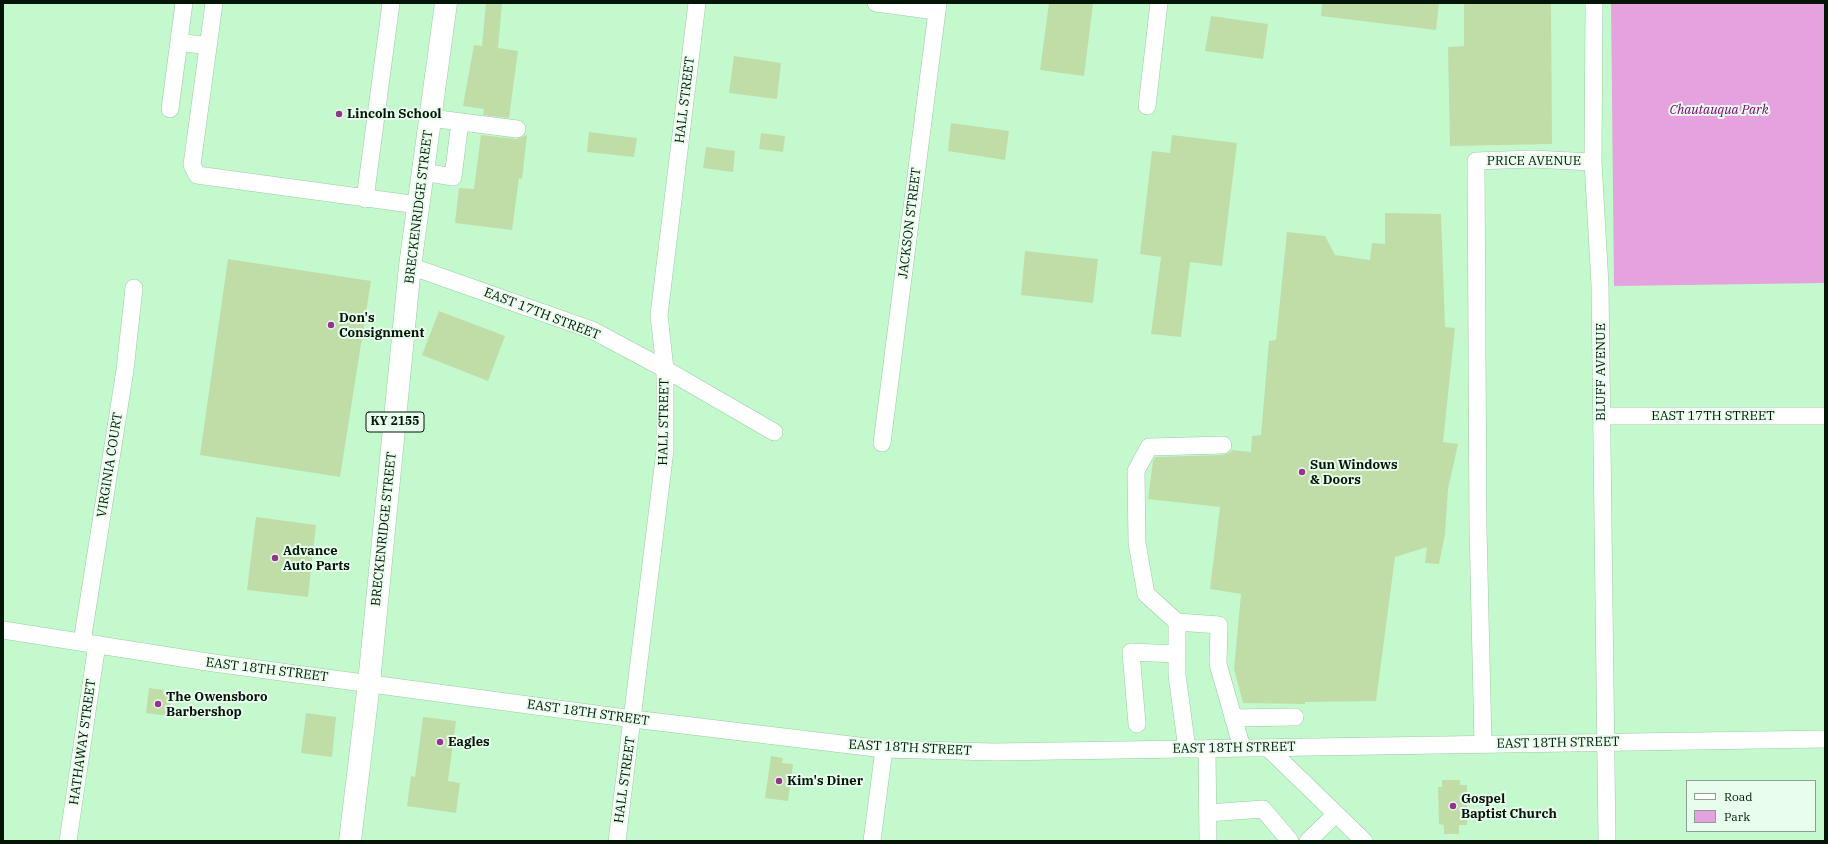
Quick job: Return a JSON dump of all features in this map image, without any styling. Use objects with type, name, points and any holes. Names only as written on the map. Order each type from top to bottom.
[{"type":"main road","name":"BRECKENRIDGE STREET","points":[[350,841],[368,683],[410,266],[446,3]]},
{"type":"street","points":[[170,109],[184,3]]},
{"type":"street","points":[[214,3],[192,165],[197,175],[418,205]]},
{"type":"street","points":[[365,199],[391,3]]},
{"type":"street","name":"HALL STREET","points":[[617,841],[665,450],[665,369],[660,315],[697,3]]},
{"type":"street","points":[[876,3],[937,7]]},
{"type":"street","points":[[1147,106],[1159,3]]},
{"type":"street","name":"BLUFF AVENUE","points":[[1594,3],[1593,162],[1600,285],[1605,586],[1607,841]]},
{"type":"street","name":"JACKSON STREET","points":[[882,443],[937,7]]},
{"type":"street","points":[[179,42],[208,46]]},
{"type":"street","points":[[430,118],[517,129]]},
{"type":"street","points":[[423,172],[453,177],[460,122]]},
{"type":"street","name":"PRICE AVENUE","points":[[1484,744],[1478,529],[1476,161],[1532,159],[1593,162]]},
{"type":"street","name":"EAST 17TH STREET","points":[[410,266],[592,330],[665,369],[774,432]]},
{"type":"street","name":"VIRGINIA COURT","points":[[90,643],[134,288]]},
{"type":"street","name":"EAST 17TH STREET","points":[[1601,416],[1825,416]]},
{"type":"street","points":[[1223,445],[1149,447],[1136,471],[1137,543],[1146,594],[1177,622],[1219,624],[1218,664],[1242,748]]},
{"type":"street","points":[[1177,622],[1177,675],[1187,749]]},
{"type":"street","name":"EAST 18TH STREET","points":[[3,630],[214,663],[633,719],[884,749],[994,752],[1825,739]]},
{"type":"street","name":"HATHAWAY STREET","points":[[68,841],[90,643]]},
{"type":"street","points":[[1137,724],[1131,652],[1177,654]]},
{"type":"street","points":[[1233,718],[1295,717]]},
{"type":"street","points":[[1268,748],[1364,841]]},
{"type":"street","points":[[872,841],[884,749]]},
{"type":"street","points":[[1207,749],[1208,841]]},
{"type":"street","points":[[1208,813],[1263,809],[1290,841]]},
{"type":"street","points":[[1308,841],[1336,814]]},
{"type":"green space","name":"Chautauqua Park","points":[[1611,3],[1825,3],[1825,283],[1614,286]]},
{"type":"building","points":[[486,3],[502,3],[498,48],[518,51],[509,118],[483,115],[484,109],[463,106],[474,45],[482,46]]},
{"type":"building","points":[[1049,3],[1093,4],[1084,76],[1040,70]]},
{"type":"building","points":[[1322,3],[1439,3],[1436,30],[1321,16]]},
{"type":"building","points":[[1464,3],[1551,3],[1552,144],[1450,146],[1448,47],[1464,46]]},
{"type":"building","points":[[1211,16],[1268,24],[1263,59],[1205,51]]},
{"type":"building","points":[[734,56],[781,63],[777,99],[729,93]]},
{"type":"building","points":[[951,123],[1009,131],[1005,160],[948,151]]},
{"type":"building","points":[[589,132],[637,138],[634,157],[587,152]]},
{"type":"building","points":[[761,133],[785,136],[783,152],[759,149]]},
{"type":"building","points":[[481,135],[516,139],[527,135],[522,179],[519,178],[512,230],[455,223],[459,188],[474,189]]},
{"type":"building","points":[[1172,135],[1237,143],[1222,266],[1190,262],[1181,337],[1151,334],[1161,257],[1140,254],[1152,151],[1170,153]]},
{"type":"building","points":[[706,147],[735,151],[733,172],[703,168]]},
{"type":"building","name":"Sun Windows & Doors","points":[[1385,213],[1441,214],[1445,327],[1455,328],[1443,442],[1458,444],[1448,489],[1445,534],[1439,564],[1425,563],[1427,547],[1395,557],[1376,701],[1305,702],[1305,704],[1243,703],[1234,669],[1241,594],[1210,589],[1220,507],[1148,499],[1153,461],[1155,457],[1223,455],[1232,450],[1251,452],[1252,436],[1261,435],[1269,341],[1276,340],[1287,232],[1325,236],[1335,255],[1370,260],[1372,243],[1385,244]]},
{"type":"building","points":[[1025,251],[1098,259],[1093,303],[1021,295]]},
{"type":"building","points":[[228,259],[371,281],[340,477],[200,455]]},
{"type":"building","points":[[439,311],[505,336],[488,381],[422,355]]},
{"type":"building","points":[[256,517],[316,525],[308,597],[247,590]]},
{"type":"building","name":"The Owensboro Barbershop","points":[[149,688],[164,690],[163,694],[171,695],[168,716],[146,713]]},
{"type":"building","points":[[306,713],[336,717],[332,757],[301,753]]},
{"type":"building","points":[[423,717],[456,721],[448,781],[460,783],[456,813],[407,806],[411,776],[415,777]]},
{"type":"building","name":"Kim's Diner","points":[[771,756],[783,758],[782,763],[793,764],[788,801],[765,798]]},
{"type":"building","name":"Gospel Baptist Church","points":[[1442,780],[1460,780],[1460,785],[1467,785],[1467,825],[1459,825],[1459,834],[1444,834],[1444,825],[1439,824],[1438,787],[1442,787]]},
{"type":"place","name":"Lincoln School","points":[[339,114]]},
{"type":"place","name":"Don's Consignment","points":[[331,325]]},
{"type":"place","name":"Sun Windows & Doors","points":[[1302,472]]},
{"type":"place","name":"Advance Auto Parts","points":[[275,558]]},
{"type":"place","name":"The Owensboro Barbershop","points":[[158,704]]},
{"type":"place","name":"Eagles","points":[[440,742]]},
{"type":"place","name":"Kim's Diner","points":[[779,781]]},
{"type":"place","name":"Gospel Baptist Church","points":[[1453,806]]}]
